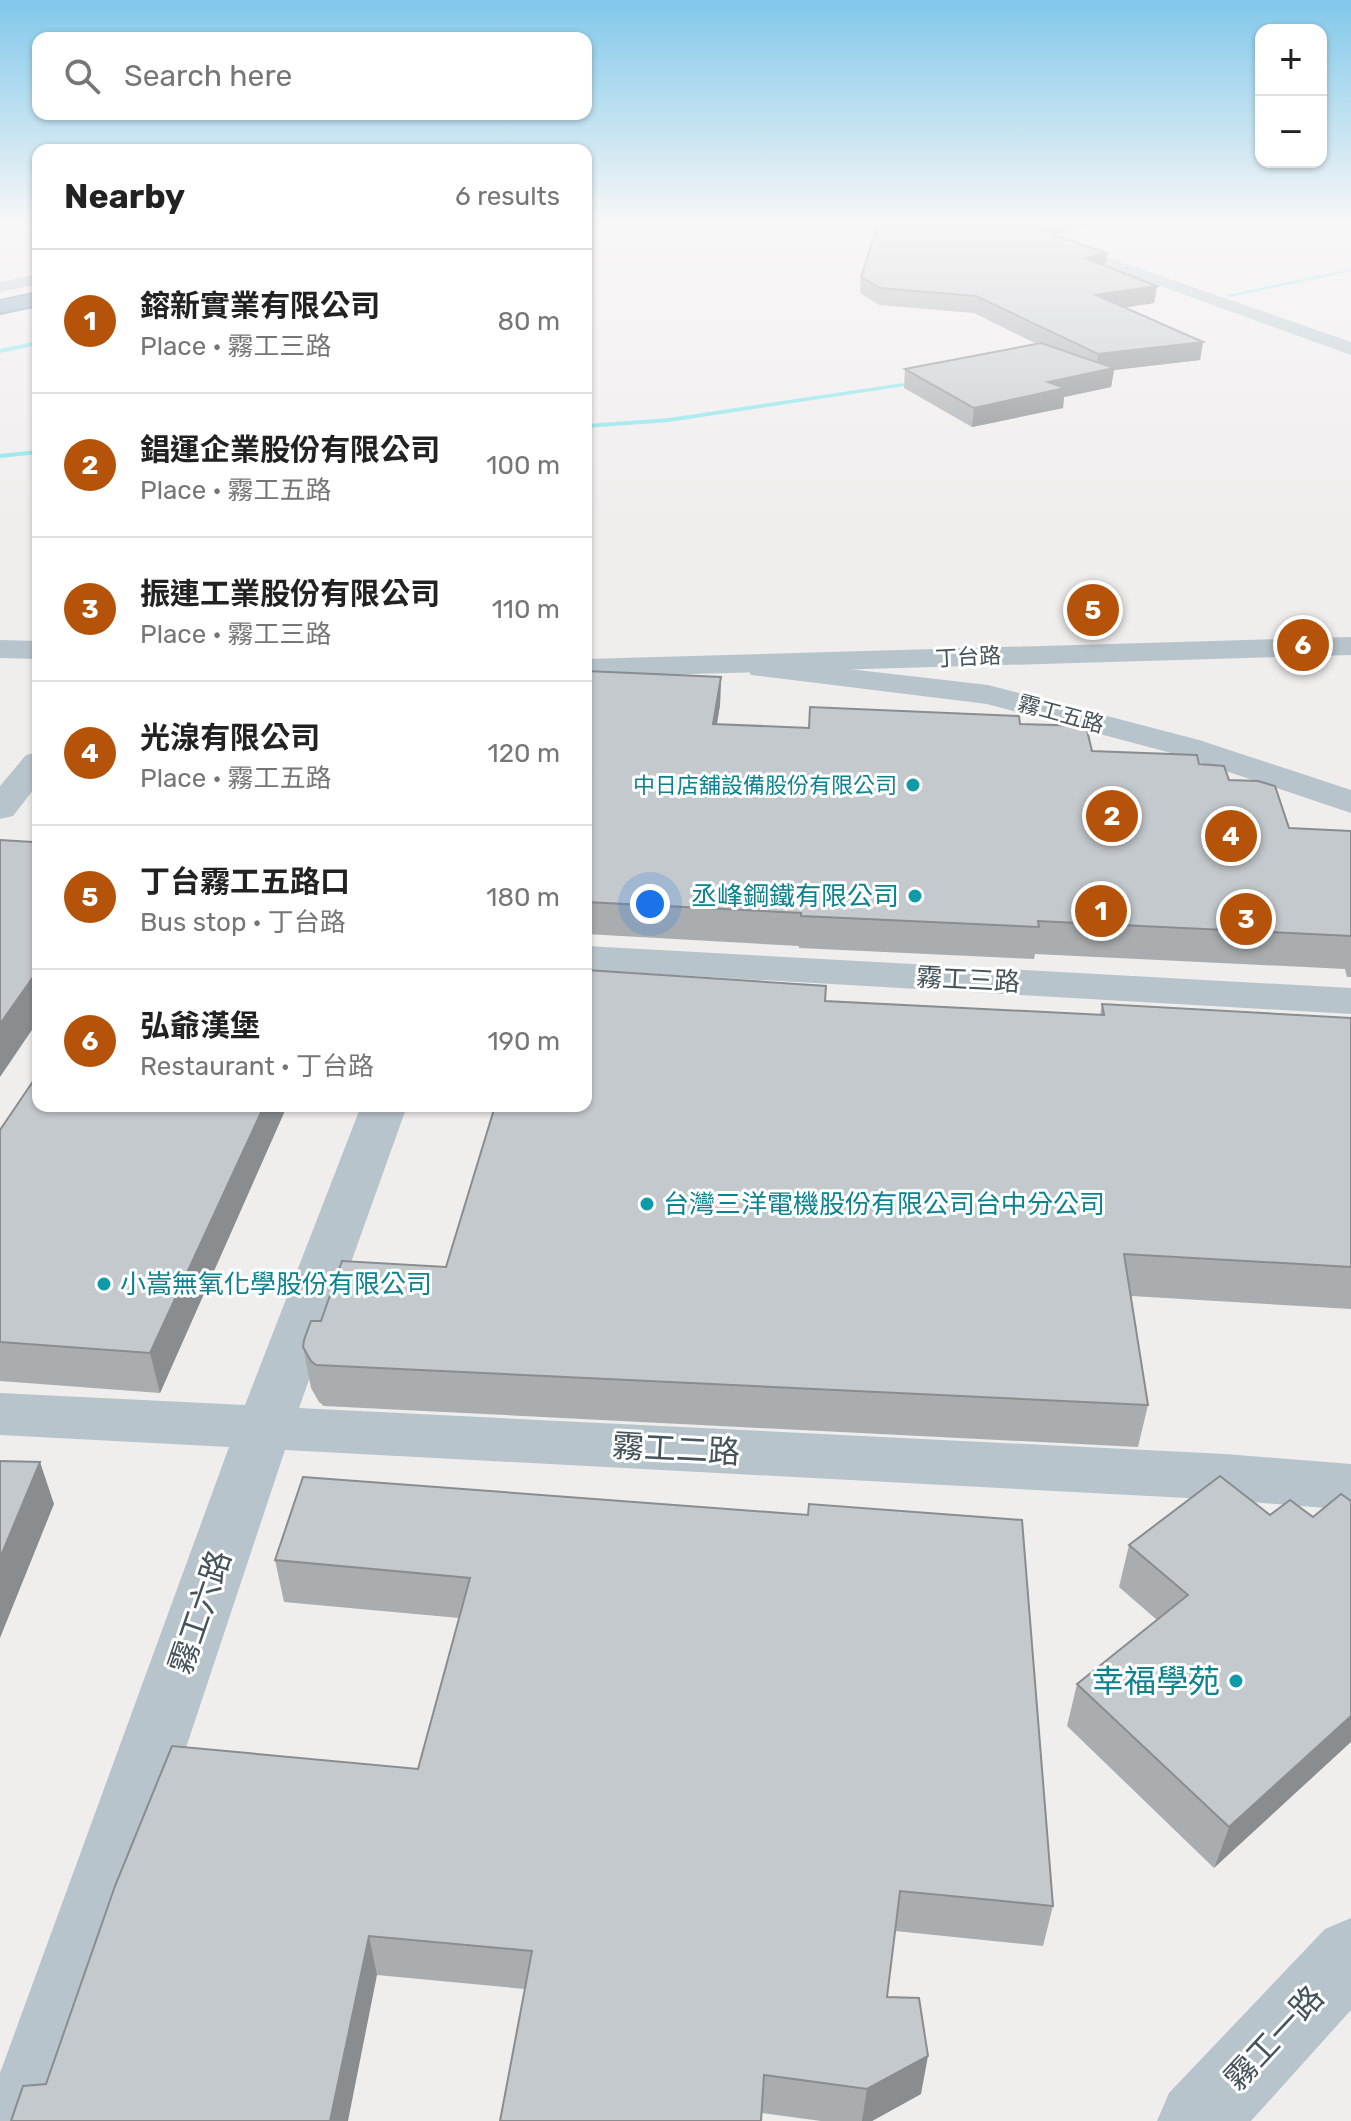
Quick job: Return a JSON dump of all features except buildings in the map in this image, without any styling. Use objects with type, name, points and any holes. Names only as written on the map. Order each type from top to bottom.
[{"type":"main road","points":[[1269,320],[1351,349]]},
{"type":"street","name":"丁台路","points":[[592,668],[762,668],[1045,652],[1351,646]]},
{"type":"street","points":[[0,649],[32,650]]},
{"type":"street","name":"霧工五路","points":[[762,668],[988,695],[1187,747],[1351,802]]},
{"type":"street","points":[[0,808],[32,769]]},
{"type":"street","name":"霧工三路","points":[[592,958],[1351,1001]]},
{"type":"street","name":"霧工六路","points":[[22,2121],[264,1428],[382,1112]]},
{"type":"street","name":"霧工二路","points":[[0,1414],[1225,1477],[1351,1487]]},
{"type":"street","name":"霧工一路","points":[[1197,2121],[1351,1955]]},
{"type":"waterway","points":[[0,351],[32,344]]},
{"type":"waterway","points":[[592,426],[669,420],[903,385]]},
{"type":"waterway","points":[[0,456],[32,453]]},
{"type":"place","name":"丁台霧工五路口","points":[[1093,610]]},
{"type":"place","name":"弘爺漢堡","points":[[1303,645]]},
{"type":"place","name":"中日店舖設備股份有限公司","points":[[913,785]]},
{"type":"place","name":"錩運企業股份有限公司","points":[[1112,816]]},
{"type":"place","name":"光湶有限公司","points":[[1231,836]]},
{"type":"place","name":"丞峰鋼鐵有限公司","points":[[915,896]]},
{"type":"place","name":"鎔新實業有限公司","points":[[1101,911]]},
{"type":"place","name":"振連工業股份有限公司","points":[[1246,919]]},
{"type":"place","name":"台灣三洋電機股份有限公司台中分公司","points":[[647,1204]]},
{"type":"place","name":"小嵩無氧化學股份有限公司","points":[[104,1284]]},
{"type":"place","name":"幸福學苑","points":[[1236,1681]]}]
